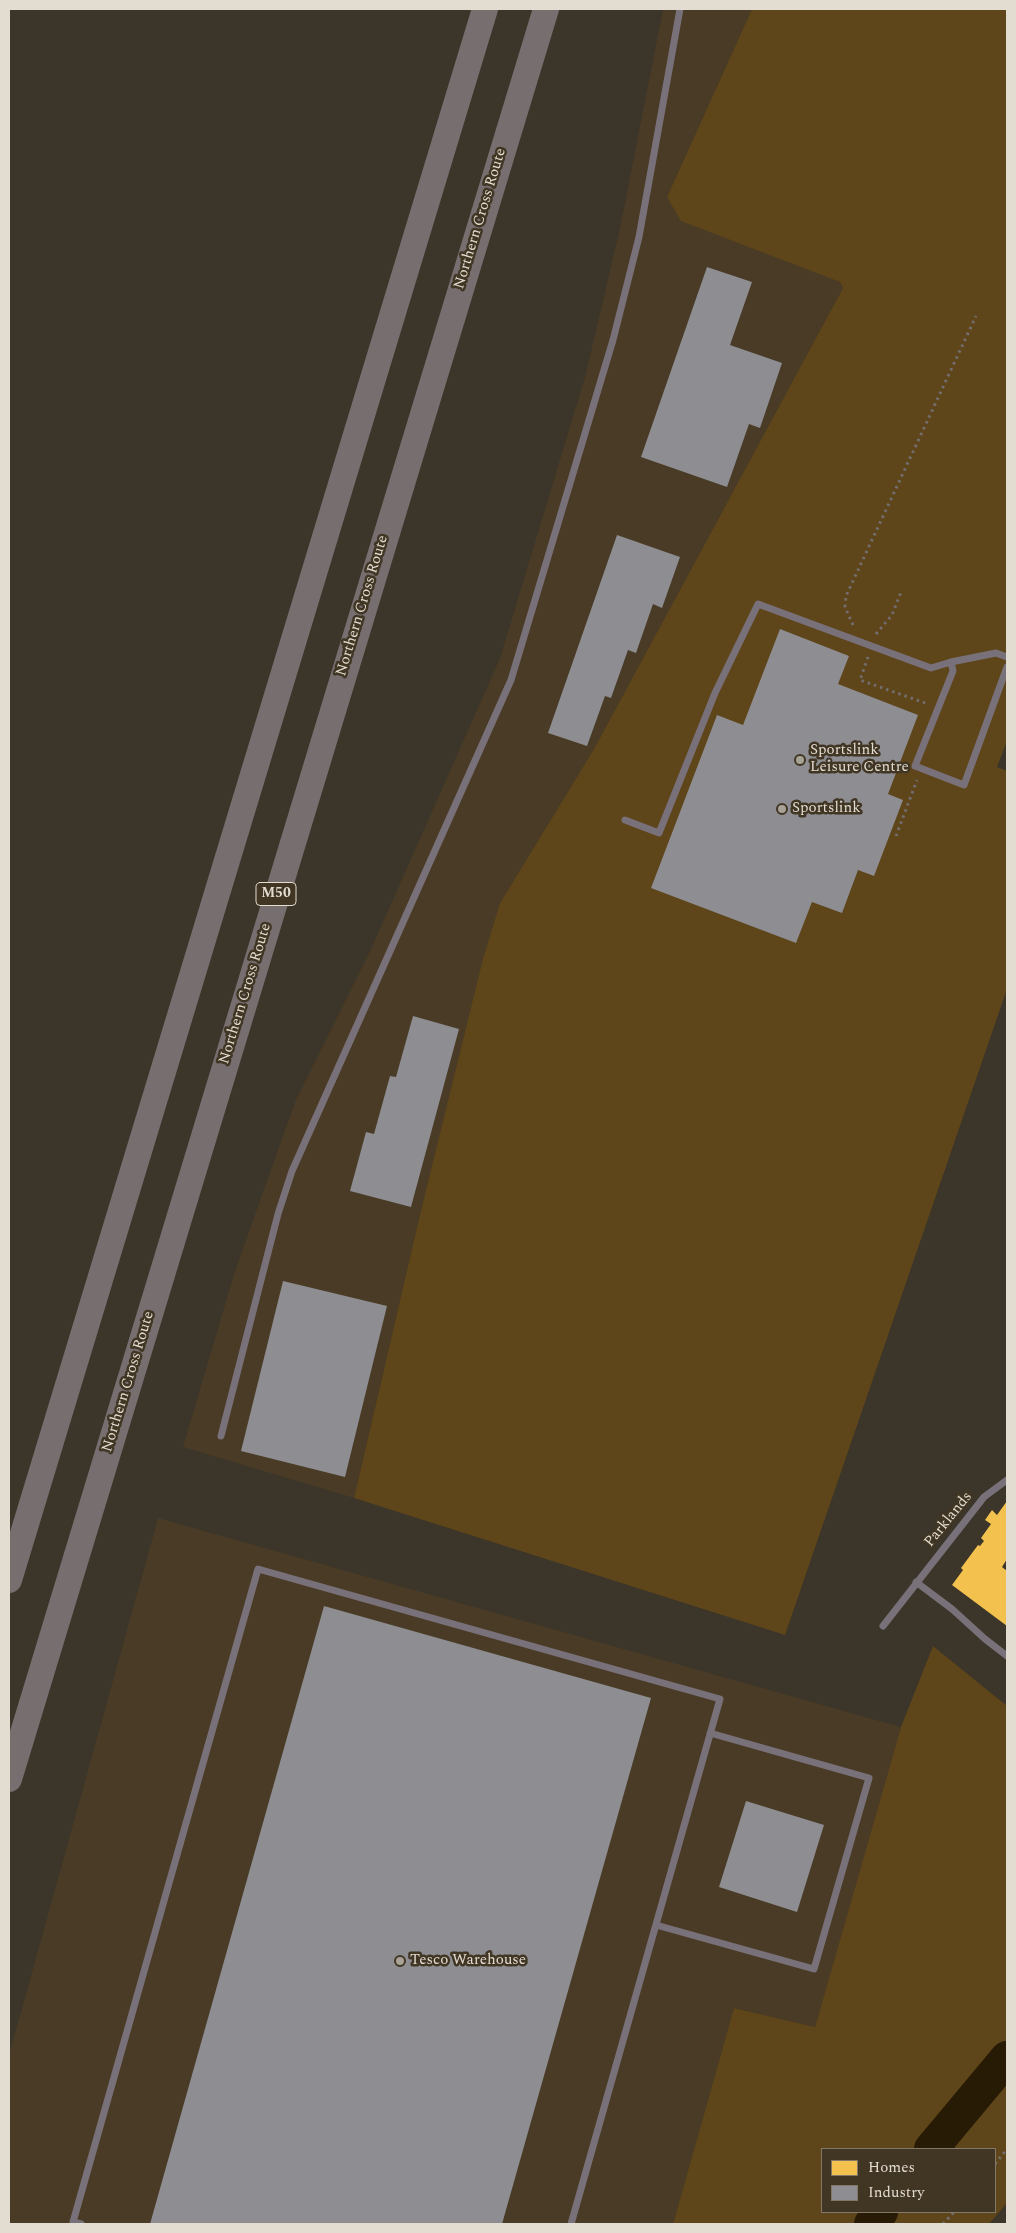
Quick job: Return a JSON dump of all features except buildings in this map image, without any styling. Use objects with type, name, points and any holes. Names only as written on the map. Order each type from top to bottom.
[{"type":"highway","points":[[9,1580],[485,9]]},
{"type":"highway","name":"Northern Cross Route","points":[[9,1779],[546,9]]},
{"type":"lane","points":[[220,1436],[278,1214],[292,1171],[511,680],[618,321],[639,237],[680,9]]},
{"type":"lane","points":[[625,820],[659,833],[715,693],[758,604],[931,668],[996,653],[1007,656]]},
{"type":"lane","points":[[951,662],[953,670],[915,766],[964,785],[1007,667]]},
{"type":"lane","name":"Parklands","points":[[883,1626],[984,1497],[1007,1480]]},
{"type":"lane","points":[[81,2224],[73,2222],[258,1569],[720,1699],[570,2224]]},
{"type":"lane","points":[[916,1582],[952,1608],[985,1639],[1007,1656]]},
{"type":"lane","points":[[656,1925],[814,1968],[869,1778],[710,1733]]},
{"type":"path","points":[[861,629],[853,626],[845,607],[846,596],[976,316]]},
{"type":"path","points":[[868,632],[876,635]]},
{"type":"path","points":[[896,836],[922,769]]},
{"type":"path","points":[[996,2163],[1007,2149]]},
{"type":"path","points":[[944,2224],[953,2213]]},
{"type":"shaded area","points":[[663,9],[752,9],[667,197],[840,282],[843,288],[594,749],[500,903],[418,1223],[354,1498],[183,1447],[234,1274],[295,1102],[371,949],[500,658],[585,377],[620,228]]},
{"type":"shaded area","name":"Sportslink","points":[[752,9],[1007,9],[1007,741],[997,767],[1007,771],[1007,989],[785,1635],[354,1498],[418,1223],[483,959],[500,903],[594,749],[843,288],[840,282],[681,221],[667,197]]},
{"type":"shaded area","points":[[158,1518],[901,1727],[815,2027],[734,2008],[673,2224],[9,2224],[9,2055]]},
{"type":"shaded area","points":[[933,1646],[1007,1706],[1007,2203],[989,2224],[673,2224],[734,2008],[815,2027],[901,1727]]},
{"type":"waterway","points":[[932,2148],[1007,2058]]},
{"type":"waterway","points":[[871,2224],[880,2213]]},
{"type":"place","name":"Sportslink Leisure Centre","points":[[800,760]]},
{"type":"place","name":"Sportslink","points":[[782,809]]},
{"type":"place","name":"Tesco Warehouse","points":[[400,1961]]}]
